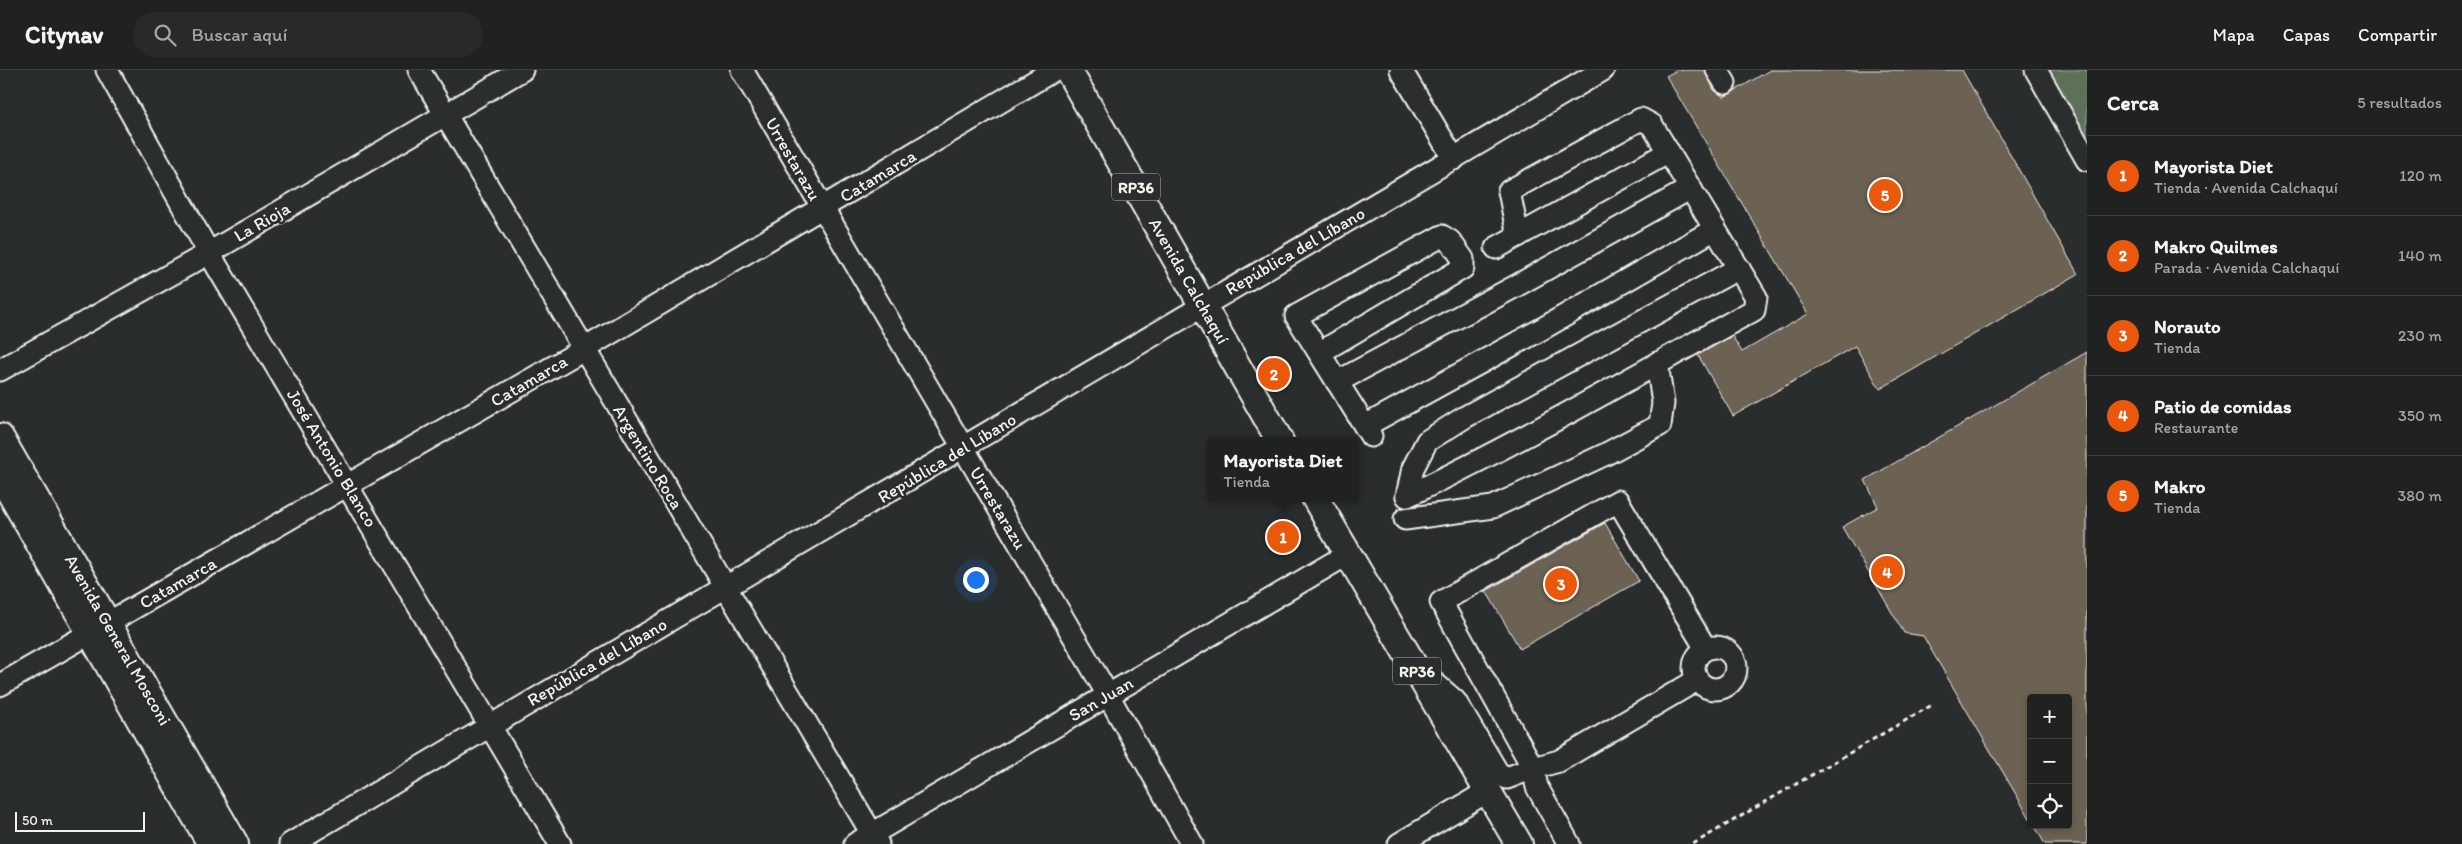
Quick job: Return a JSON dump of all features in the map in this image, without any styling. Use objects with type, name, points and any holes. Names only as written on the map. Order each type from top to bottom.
[{"type":"main road","name":"Avenida Calchaquí","points":[[1068,70],[1278,437]]},
{"type":"main road","name":"Avenida General Mosconi","points":[[0,437],[211,844]]},
{"type":"main road","name":"Avenida General Mosconi","points":[[0,475],[236,844]]},
{"type":"main road","name":"RP36","points":[[1317,502],[1519,844]]},
{"type":"street","name":"José Antonio Blanco","points":[[107,70],[209,253],[560,844]]},
{"type":"street","name":"Argentino Roca","points":[[419,70],[726,588],[868,841]]},
{"type":"street","name":"La Rioja","points":[[0,370],[209,253],[522,70]]},
{"type":"street","name":"Urrestarazu","points":[[742,70],[1108,695],[1192,844]]},
{"type":"street","name":"Catamarca","points":[[0,685],[584,349],[1054,70]]},
{"type":"street","points":[[1401,70],[1454,158]]},
{"type":"street","name":"República del Líbano","points":[[290,844],[490,724],[963,449],[1203,305],[1603,70]]},
{"type":"street","points":[[2036,70],[2087,160]]},
{"type":"street","points":[[1518,236],[1509,191],[1641,119],[1652,125],[1739,268],[1756,297],[1754,310],[1456,474],[1407,496],[1413,468],[1427,441],[1465,417],[1739,268]]},
{"type":"street","points":[[1496,248],[1669,152]]},
{"type":"street","points":[[1337,382],[1516,286],[1690,188]]},
{"type":"street","points":[[1319,353],[1463,268],[1464,259],[1450,241],[1442,236],[1296,316],[1337,382],[1368,431],[1715,229]]},
{"type":"street","points":[[1405,519],[1494,507],[1606,454],[1660,425],[1663,403],[1657,363]]},
{"type":"street","points":[[1570,844],[1537,787],[1534,768],[1441,602],[1618,501],[1706,649]]},
{"type":"street","name":"San Juan","points":[[868,841],[1108,695],[1348,554]]},
{"type":"street","points":[[1713,647],[1726,650],[1734,660],[1736,672],[1730,682],[1720,689],[1707,688],[1697,680],[1694,673],[1696,659],[1706,649],[1713,647]]},
{"type":"street","points":[[1414,666],[1455,701],[1498,773],[1507,778],[1559,761],[1697,680]]},
{"type":"street","points":[[1399,844],[1488,791]]},
{"type":"path","points":[[1693,844],[1932,705]]},
{"type":"green space","points":[[2044,70],[2087,70],[2087,146]]},
{"type":"building","points":[[1677,70],[1705,70],[1714,90],[1724,97],[1770,70],[1962,70],[2078,274],[1880,389],[1855,346],[1733,416],[1698,355],[1732,336],[1742,352],[1808,314],[1666,76]]},
{"type":"building","points":[[2087,352],[2087,844],[2045,844],[2036,829],[2072,829],[2072,694],[2027,694],[2027,813],[1923,636],[1904,633],[1842,527],[1878,507],[1865,480]]},
{"type":"building","points":[[1605,523],[1639,581],[1520,649],[1486,591]]},
{"type":"place","name":"Makro","points":[[1885,195]]},
{"type":"place","name":"Makro Quilmes","points":[[1274,374]]},
{"type":"place","name":"Mayorista Diet","points":[[1283,537]]},
{"type":"place","name":"Patio de comidas","points":[[1887,572]]},
{"type":"place","name":"Norauto","points":[[1561,584]]}]
